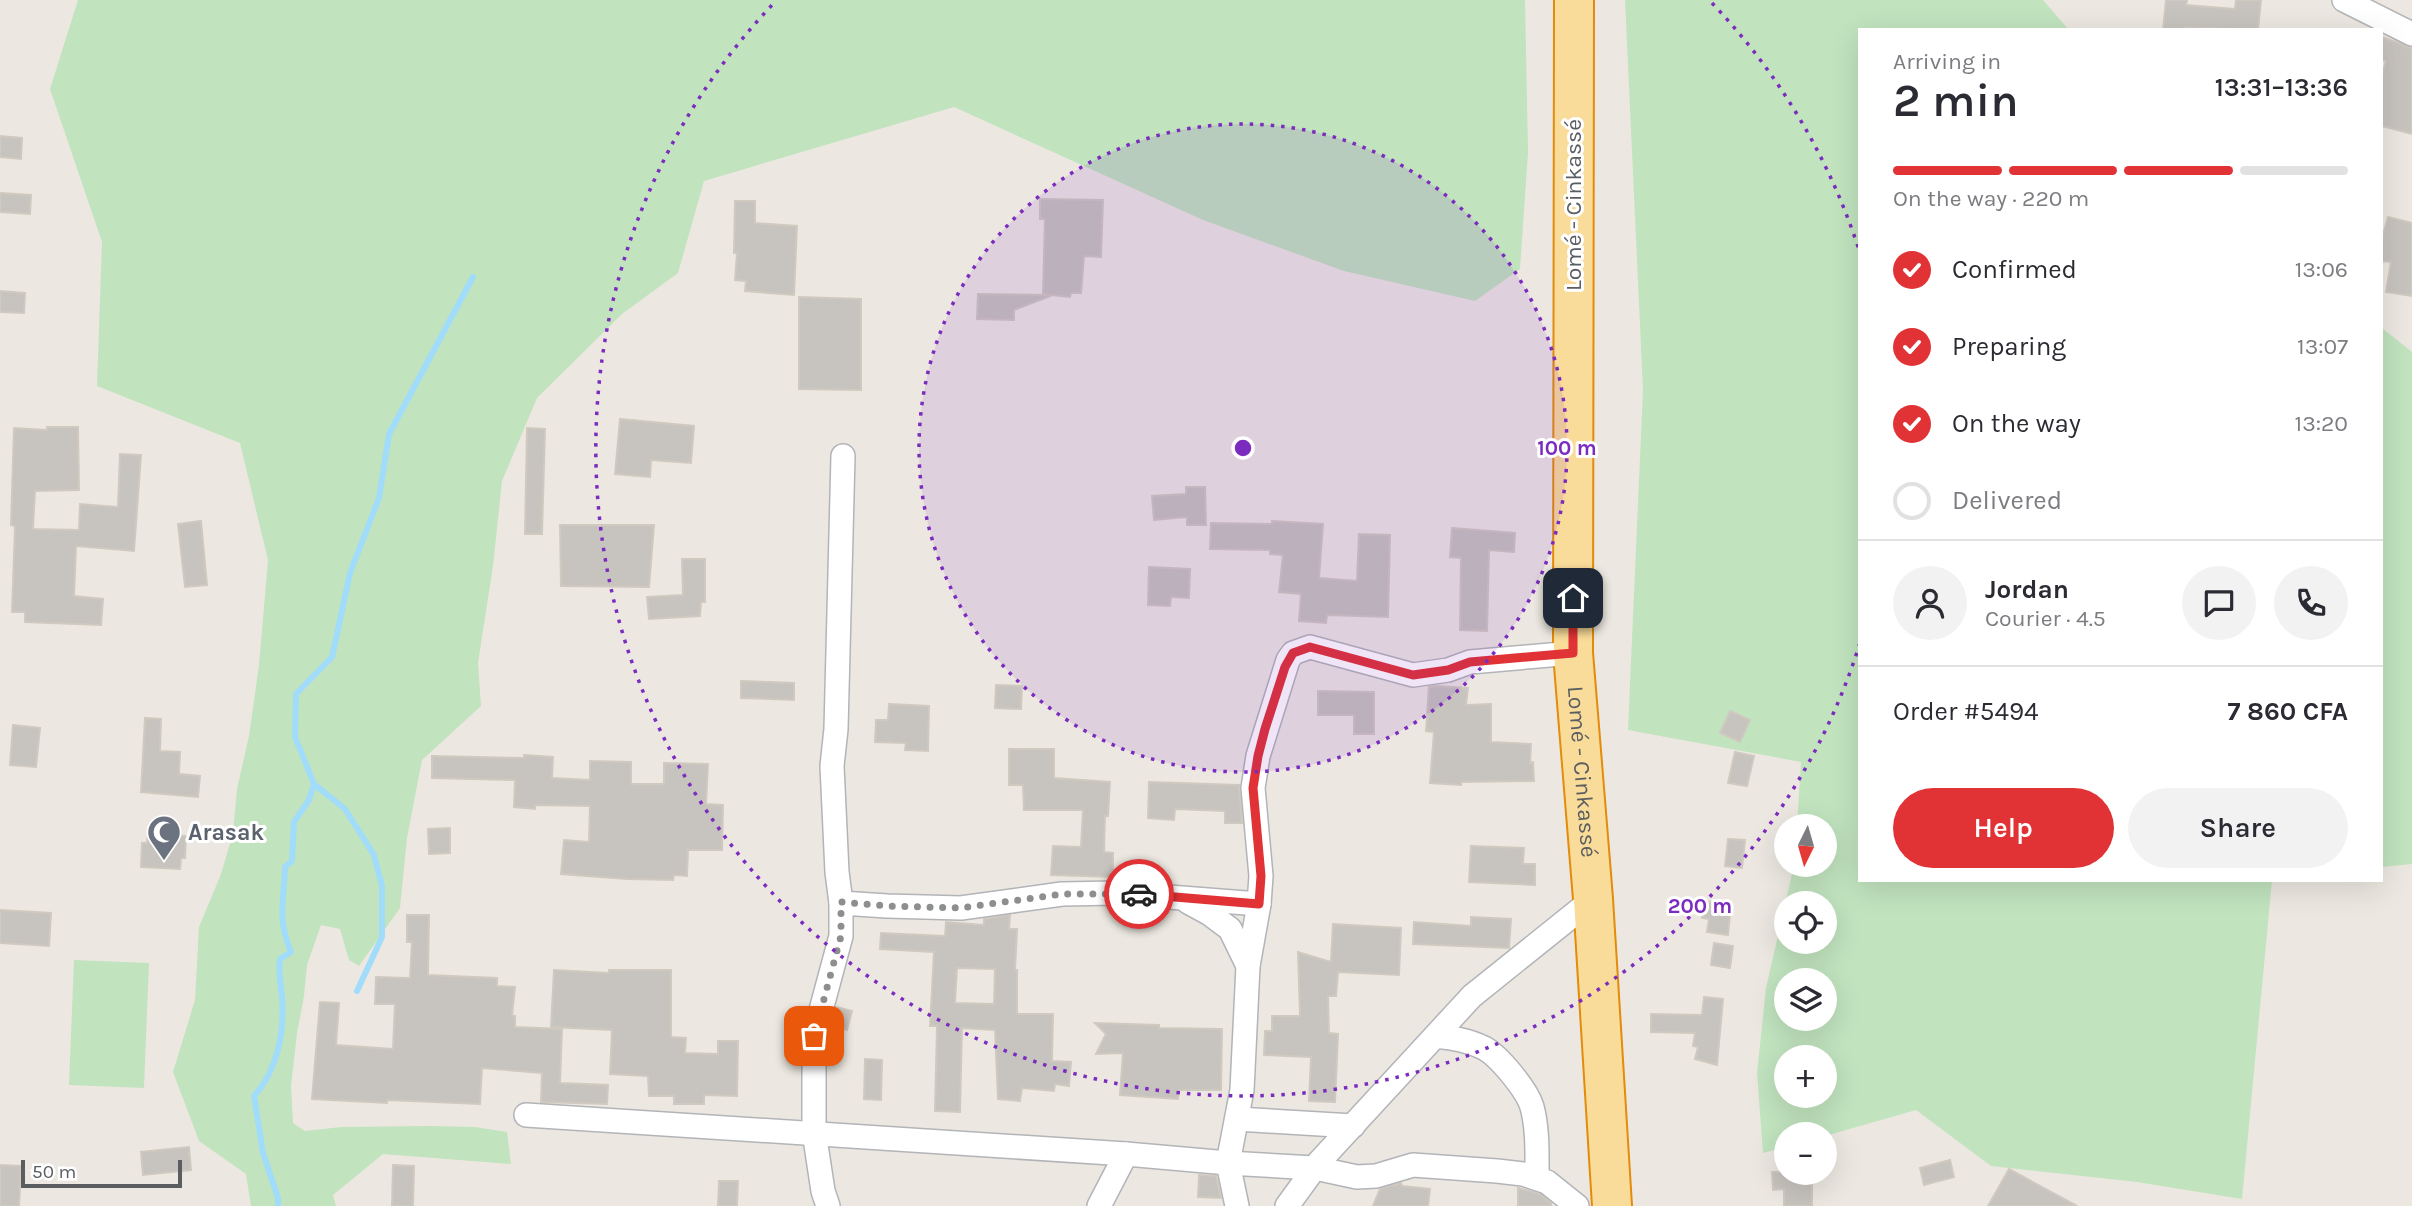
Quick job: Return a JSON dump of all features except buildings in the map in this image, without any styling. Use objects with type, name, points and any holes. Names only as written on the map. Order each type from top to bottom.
[{"type":"highway","name":"Lomé - Cinkassé","points":[[1574,0],[1573,653],[1593,899],[1612,1206]]},
{"type":"street","points":[[2344,0],[2412,34]]},
{"type":"street","points":[[828,1206],[822,1191],[814,1132],[814,1036],[841,936],[832,766],[836,729],[844,456]]},
{"type":"street","points":[[1237,1206],[1228,1163],[1245,1055],[1248,966],[1261,876],[1253,788],[1265,729],[1285,667],[1293,653],[1310,647],[1413,675],[1448,670],[1470,662],[1573,653]]},
{"type":"street","points":[[841,902],[961,908],[1062,894],[1117,893],[1259,904]]},
{"type":"street","points":[[1178,897],[1210,914],[1230,929],[1248,966]]},
{"type":"street","points":[[1287,1206],[1315,1168],[1472,996],[1593,899]]},
{"type":"street","points":[[1436,1036],[1464,1040],[1486,1049],[1523,1088],[1532,1105],[1537,1178]]},
{"type":"street","points":[[526,1115],[1126,1153],[1315,1168],[1357,1177],[1376,1176],[1413,1165],[1510,1172],[1547,1182],[1577,1206]]},
{"type":"street","points":[[1237,1119],[1353,1126]]},
{"type":"street","points":[[1099,1206],[1126,1153]]},
{"type":"green space","points":[[78,0],[1525,0],[1528,152],[1520,269],[1475,301],[1344,271],[1203,220],[954,107],[704,181],[678,273],[622,314],[537,398],[502,481],[493,566],[478,663],[481,706],[422,760],[407,838],[400,908],[359,966],[349,960],[340,929],[321,925],[307,965],[291,1086],[293,1123],[305,1131],[341,1127],[430,1126],[475,1127],[507,1132],[511,1164],[383,1154],[333,1195],[336,1206],[251,1206],[246,1174],[199,1141],[173,1072],[195,1000],[199,927],[221,874],[233,833],[237,789],[249,736],[259,665],[268,560],[240,443],[97,386],[102,242],[50,89]]},
{"type":"green space","points":[[1625,0],[2043,0],[2067,28],[1858,28],[1858,882],[2272,882],[2242,1199],[2137,1182],[1991,1166],[1916,1110],[1837,1133],[1837,1122],[1774,1122],[1774,1150],[1763,1153],[1757,1073],[1766,988],[1774,953],[1837,954],[1837,891],[1788,891],[1791,877],[1838,877],[1838,814],[1798,814],[1801,762],[1628,730],[1643,390]]},
{"type":"green space","points":[[2383,329],[2412,352],[2412,864],[2383,867]]},
{"type":"green space","points":[[74,960],[149,963],[144,1088],[69,1085]]},
{"type":"waterway","points":[[278,1206],[278,1198],[263,1153],[254,1096],[274,1063],[281,1037],[283,1010],[280,959],[291,952],[283,919],[285,867],[292,861],[294,822],[309,800],[314,784],[295,737],[296,694],[332,657],[350,573],[379,498],[389,434],[473,277]]},
{"type":"waterway","points":[[314,784],[345,809],[374,855],[382,886],[382,937],[357,991]]},
{"type":"way so far","points":[[814,1036],[841,936],[841,902],[961,908],[1062,894],[1139,894]]},
{"type":"place","name":"Arasak","points":[[164,862]]},
{"type":"route","points":[[1139,894],[1259,904],[1261,876],[1253,788],[1265,729],[1285,667],[1293,653],[1310,647],[1413,675],[1448,670],[1470,662],[1573,653],[1573,598]]}]
